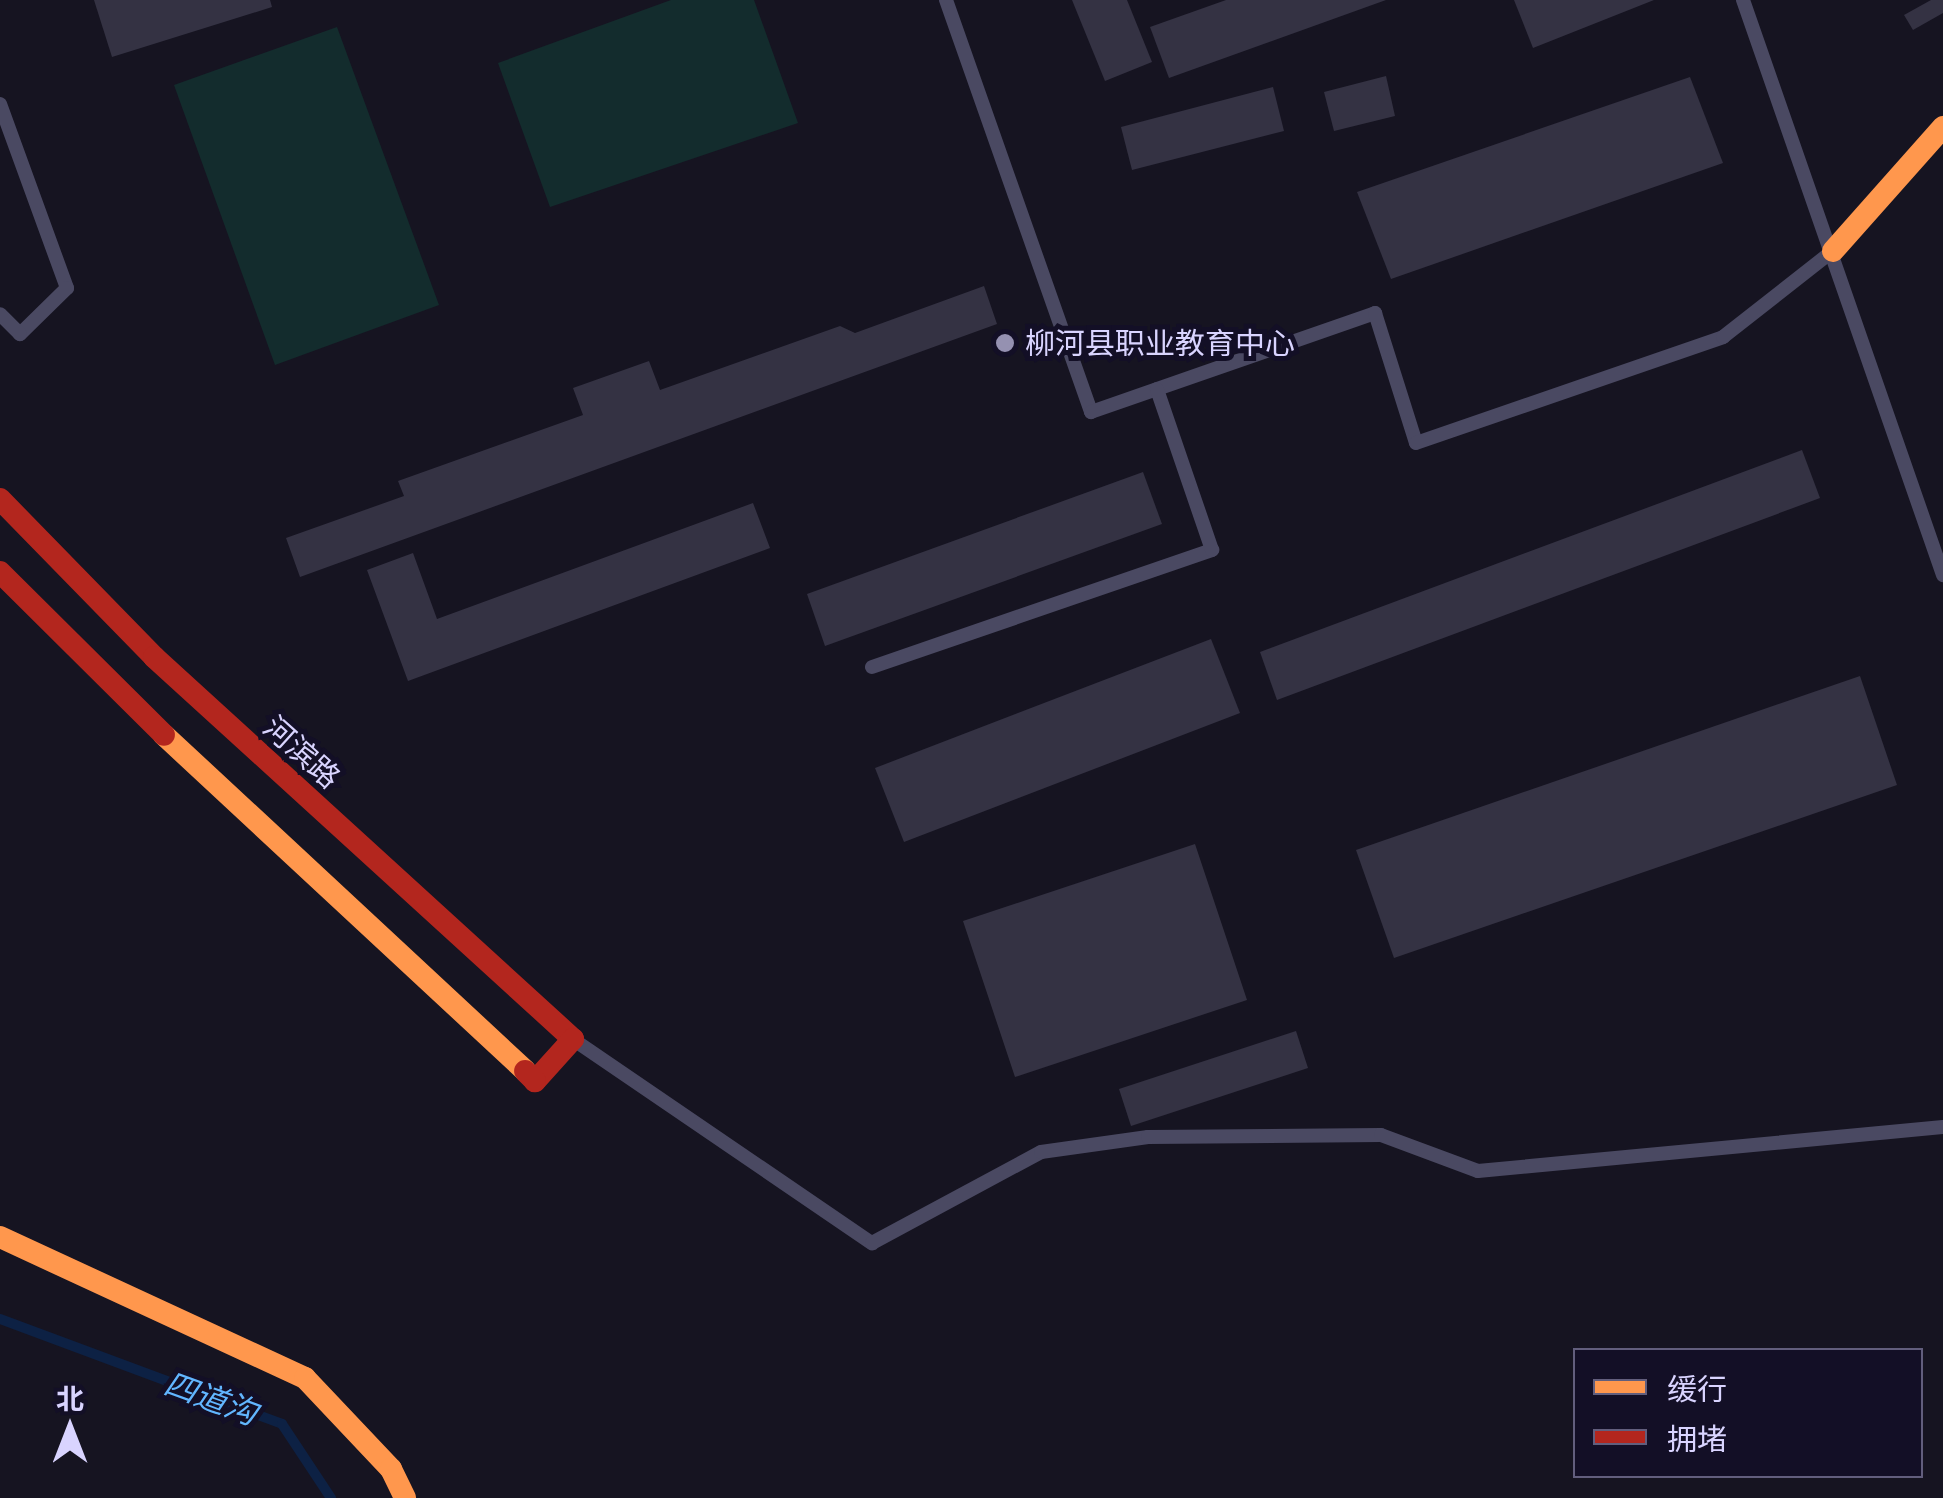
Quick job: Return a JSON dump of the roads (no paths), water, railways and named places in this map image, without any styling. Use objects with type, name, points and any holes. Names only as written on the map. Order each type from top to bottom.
[{"type":"street","points":[[1833,251],[1943,126]]},
{"type":"street","name":"河滨路","points":[[0,499],[154,657],[573,1039]]},
{"type":"street","points":[[0,572],[119,693],[535,1081],[573,1039]]},
{"type":"street","points":[[0,1237],[305,1378],[391,1469],[405,1498]]},
{"type":"lane","points":[[946,0],[1091,412],[1375,313],[1416,442],[1724,338],[1833,251]]},
{"type":"lane","points":[[1743,0],[1943,575]]},
{"type":"lane","points":[[0,104],[67,288],[20,334],[0,314]]},
{"type":"lane","points":[[872,667],[1212,550],[1157,389]]},
{"type":"lane","points":[[573,1039],[872,1244],[1040,1152],[1148,1137],[1380,1135],[1478,1170],[1943,1128]]},
{"type":"waterway","name":"四道沟","points":[[0,1319],[282,1424],[331,1498]]},
{"type":"place","name":"柳河县职业教育中心","points":[[1005,343]]}]
